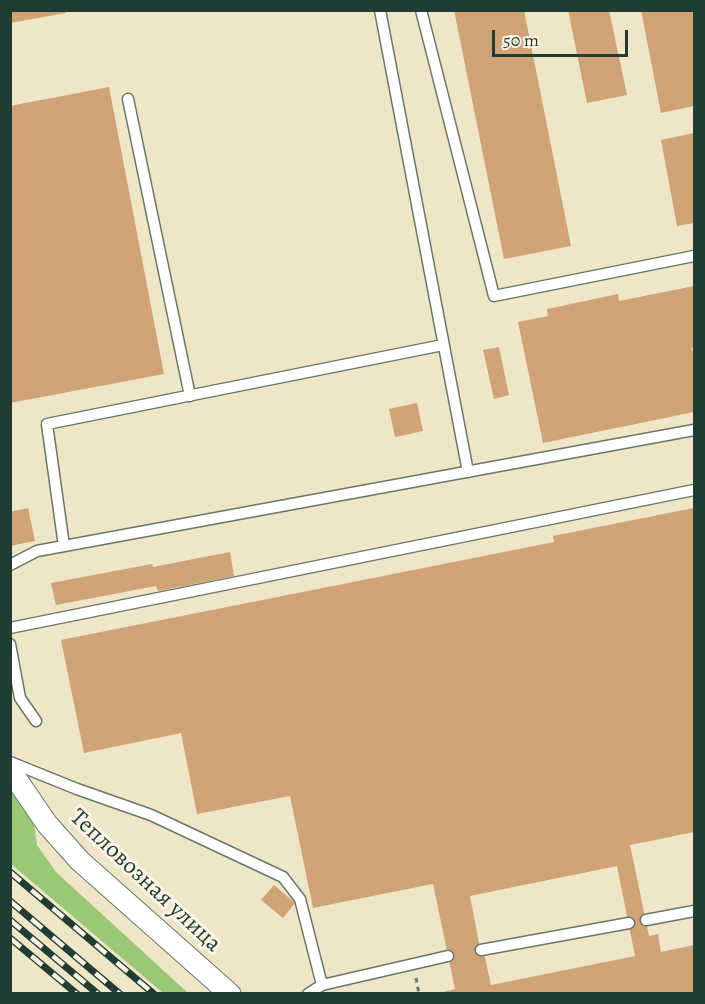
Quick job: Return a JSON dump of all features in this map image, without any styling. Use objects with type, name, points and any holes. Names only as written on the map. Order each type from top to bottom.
[{"type":"street","name":"Тепловозная улица","points":[[10,770],[47,824],[80,861],[230,993]]},
{"type":"lane","points":[[380,10],[468,472]]},
{"type":"lane","points":[[421,10],[494,296],[694,256]]},
{"type":"lane","points":[[128,99],[190,396]]},
{"type":"lane","points":[[64,546],[47,424],[443,345]]},
{"type":"lane","points":[[10,565],[37,551],[694,430]]},
{"type":"lane","points":[[10,628],[694,490]]},
{"type":"lane","points":[[10,644],[20,698],[36,721]]},
{"type":"lane","points":[[10,762],[151,815],[283,877],[300,899],[322,985]]},
{"type":"lane","points":[[646,920],[694,910]]},
{"type":"lane","points":[[481,950],[628,923]]},
{"type":"lane","points":[[308,993],[322,985],[448,956]]},
{"type":"green space","points":[[10,788],[33,816],[37,845],[56,872],[188,993],[163,993],[11,864]]},
{"type":"building","points":[[10,10],[66,10],[66,13],[10,23]]},
{"type":"building","points":[[454,10],[524,10],[571,246],[504,259]]},
{"type":"building","points":[[568,10],[609,10],[627,95],[587,103]]},
{"type":"building","points":[[641,10],[694,10],[694,106],[661,113]]},
{"type":"building","points":[[109,87],[164,374],[10,403],[10,106]]},
{"type":"building","points":[[694,133],[694,223],[677,226],[661,140]]},
{"type":"building","points":[[694,286],[694,347],[692,348],[694,412],[543,443],[518,322],[548,316],[547,309],[618,294],[619,301]]},
{"type":"building","points":[[499,347],[509,395],[494,399],[483,350]]},
{"type":"building","points":[[417,403],[423,431],[395,437],[389,409]]},
{"type":"building","points":[[28,508],[35,541],[10,546],[10,512]]},
{"type":"building","points":[[694,508],[694,832],[630,845],[649,936],[658,934],[661,952],[694,945],[694,994],[435,994],[455,989],[433,884],[313,908],[290,796],[197,814],[181,733],[84,753],[61,640],[554,542],[553,536]],"holes":[[[617,866],[635,956],[491,985],[484,953],[481,954],[470,896]]]},
{"type":"building","points":[[230,552],[234,576],[158,591],[156,586],[56,605],[51,583]]},
{"type":"building","points":[[274,885],[295,903],[283,918],[261,900]]},
{"type":"railway","points":[[10,872],[154,994]]},
{"type":"railway","points":[[10,901],[120,994]]},
{"type":"railway","points":[[10,920],[98,994]]},
{"type":"railway","points":[[10,938],[77,994]]}]
